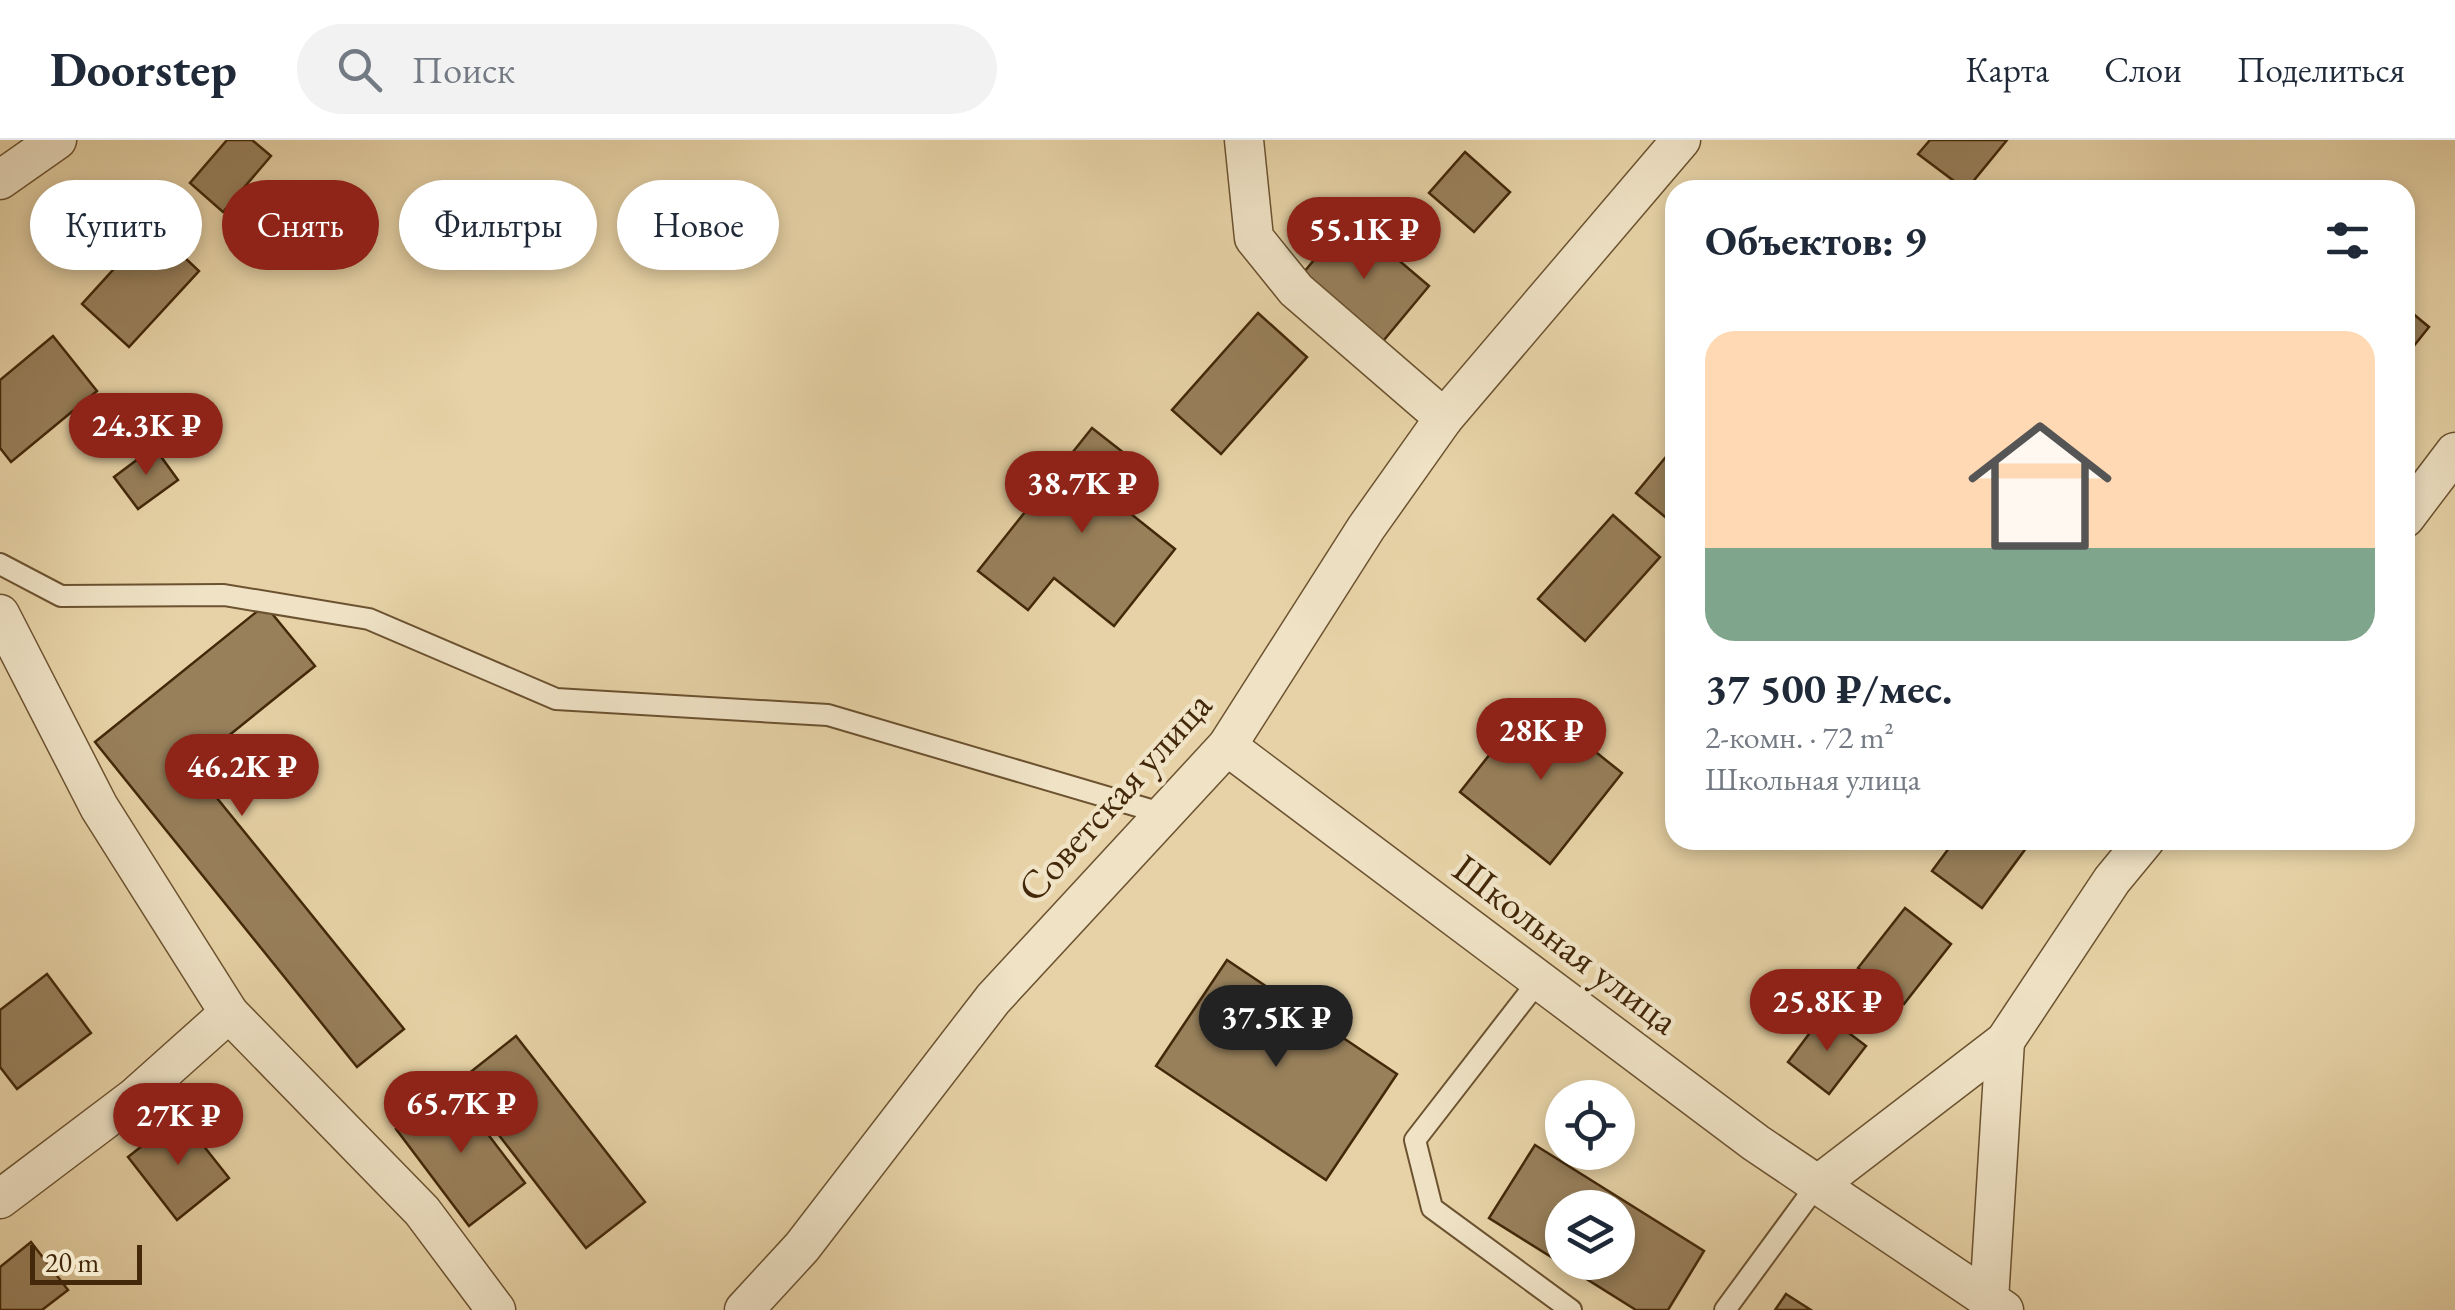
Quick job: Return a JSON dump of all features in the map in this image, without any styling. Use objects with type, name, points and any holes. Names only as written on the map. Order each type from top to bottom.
[{"type":"street","points":[[0,180],[57,140]]},
{"type":"street","name":"Советская улица","points":[[744,1310],[802,1247],[993,999],[1227,746],[1366,528],[1444,418],[1681,140]]},
{"type":"street","points":[[1243,141],[1254,238],[1296,290],[1444,418]]},
{"type":"street","points":[[2415,505],[2455,452]]},
{"type":"street","points":[[0,614],[98,807],[229,1013],[422,1211],[496,1310]]},
{"type":"street","name":"Школьная улица","points":[[1227,746],[1816,1186],[1996,1305]]},
{"type":"street","points":[[1816,1186],[2005,1042],[2112,880],[2137,850]]},
{"type":"street","points":[[0,1199],[135,1097],[229,1013]]},
{"type":"street","points":[[1996,1305],[2005,1042]]},
{"type":"lane","points":[[0,564],[62,596],[224,595],[369,619],[556,699],[828,714],[1161,813]]},
{"type":"lane","points":[[1538,980],[1415,1140],[1432,1208],[1571,1310]]},
{"type":"lane","points":[[1724,1310],[1816,1186]]},
{"type":"building","points":[[227,140],[252,140],[271,156],[250,180],[222,180],[222,211],[202,194],[202,180],[193,180]]},
{"type":"building","points":[[1930,140],[2007,140],[1974,180],[1953,180],[1918,154]]},
{"type":"building","points":[[1465,152],[1510,192],[1474,232],[1429,193]]},
{"type":"building","points":[[1349,218],[1429,286],[1379,346],[1299,278]]},
{"type":"building","points":[[113,270],[199,271],[129,347],[82,304]]},
{"type":"building","points":[[1258,313],[1307,357],[1221,454],[1172,410]]},
{"type":"building","points":[[2415,315],[2429,327],[2415,344]]},
{"type":"building","points":[[53,336],[97,391],[11,462],[0,448],[0,380]]},
{"type":"building","points":[[1092,428],[1143,468],[1116,502],[1175,549],[1114,626],[1054,578],[1028,610],[978,571]]},
{"type":"building","points":[[154,447],[178,480],[138,509],[114,477]]},
{"type":"building","points":[[1665,458],[1665,517],[1636,493]]},
{"type":"building","points":[[1613,515],[1660,557],[1585,641],[1538,599]]},
{"type":"building","points":[[265,605],[315,666],[191,766],[404,1029],[357,1067],[95,742]]},
{"type":"building","points":[[1532,701],[1622,773],[1550,864],[1460,792]]},
{"type":"building","points":[[1948,850],[2025,850],[1982,908],[1932,871]]},
{"type":"building","points":[[1905,908],[1951,944],[1904,1004],[1858,968]]},
{"type":"building","points":[[1227,960],[1397,1074],[1326,1180],[1156,1066]]},
{"type":"building","points":[[47,974],[91,1033],[17,1089],[0,1067],[0,1010]]},
{"type":"building","points":[[1824,1014],[1866,1046],[1829,1094],[1788,1062]]},
{"type":"building","points":[[516,1036],[645,1202],[586,1248],[458,1082]]},
{"type":"building","points":[[452,1087],[525,1183],[469,1226],[396,1129]]},
{"type":"building","points":[[180,1116],[229,1178],[177,1220],[128,1157]]},
{"type":"building","points":[[1535,1145],[1545,1151],[1545,1170],[1575,1170],[1607,1190],[1545,1190],[1545,1253],[1489,1218]]},
{"type":"building","points":[[1635,1208],[1704,1251],[1668,1310],[1636,1310],[1588,1280],[1635,1280]]},
{"type":"building","points":[[31,1242],[68,1290],[42,1310],[0,1310],[0,1267]]},
{"type":"building","points":[[1786,1294],[1811,1310],[1775,1310]]}]
